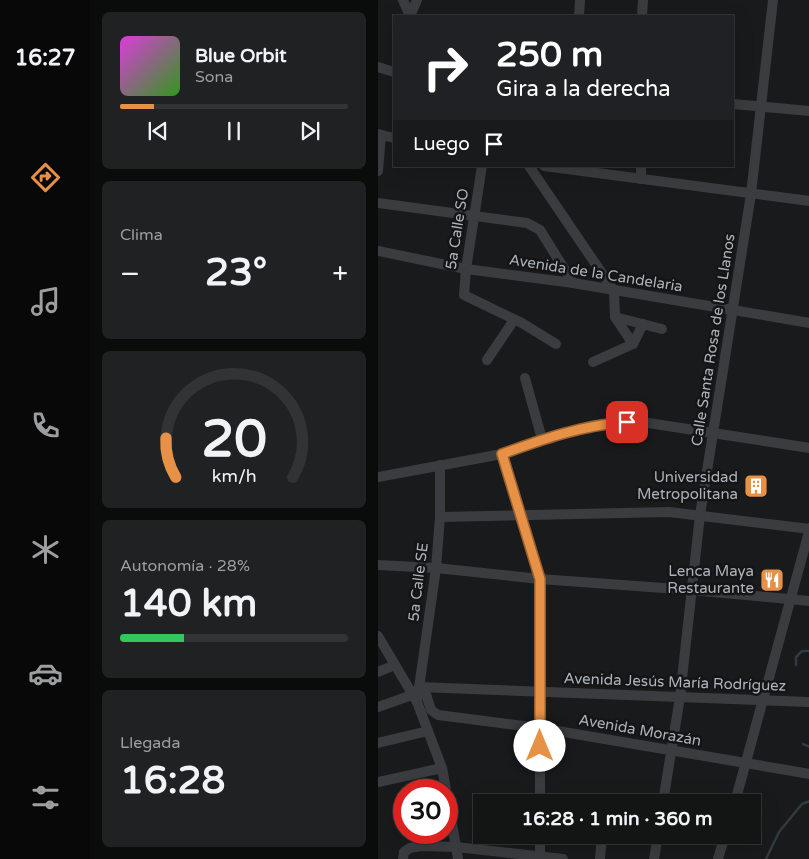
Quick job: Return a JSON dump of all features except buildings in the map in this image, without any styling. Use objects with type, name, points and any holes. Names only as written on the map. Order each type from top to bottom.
[{"type":"street","points":[[403,0],[410,15]]},
{"type":"street","points":[[410,15],[416,0]]},
{"type":"street","points":[[579,15],[580,0]]},
{"type":"street","points":[[642,15],[643,0]]},
{"type":"street","name":"Calle Santa Rosa de los Llanos","points":[[664,794],[680,697],[690,590],[700,515],[734,311],[751,194],[773,0]]},
{"type":"street","points":[[378,66],[393,72]]},
{"type":"street","points":[[734,104],[810,111]]},
{"type":"street","points":[[378,171],[380,135],[393,138]]},
{"type":"street","name":"5a Calle SO","points":[[482,167],[466,269],[464,296],[514,320]]},
{"type":"street","points":[[530,167],[614,290],[615,317],[633,344]]},
{"type":"street","points":[[551,167],[810,201]]},
{"type":"street","points":[[641,167],[641,179]]},
{"type":"street","points":[[378,203],[527,222],[540,230],[573,283]]},
{"type":"street","name":"Avenida de la Candelaria","points":[[378,251],[466,269],[573,283],[810,323]]},
{"type":"street","points":[[615,317],[662,329]]},
{"type":"street","points":[[487,360],[514,320],[556,344]]},
{"type":"street","points":[[593,362],[633,344],[643,324]]},
{"type":"street","points":[[525,378],[542,439]]},
{"type":"street","points":[[378,477],[502,454],[542,439],[590,426],[627,422],[642,422],[714,434],[794,442],[810,448]]},
{"type":"street","points":[[502,454],[540,579],[540,794]]},
{"type":"street","name":"5a Calle SE","points":[[418,693],[436,568],[440,517],[440,465]]},
{"type":"street","points":[[440,517],[669,512],[809,529],[737,794]]},
{"type":"street","points":[[378,565],[436,568],[540,579],[690,590],[810,602]]},
{"type":"street","points":[[378,636],[395,665],[418,693],[444,779]]},
{"type":"street","points":[[378,672],[395,665]]},
{"type":"street","points":[[378,707],[418,693]]},
{"type":"street","name":"Avenida Jesús María Rodríguez","points":[[418,693],[540,693],[810,702]]},
{"type":"street","name":"Avenida Morazán","points":[[418,693],[438,715],[540,728],[810,774]]},
{"type":"street","points":[[378,743],[428,731]]},
{"type":"street","points":[[378,782],[442,768]]},
{"type":"street","points":[[455,844],[458,859]]},
{"type":"street","points":[[540,844],[540,858]]},
{"type":"street","points":[[600,859],[601,844]]},
{"type":"street","points":[[654,859],[656,844]]},
{"type":"street","points":[[718,859],[722,844]]},
{"type":"street","points":[[403,856],[410,848],[421,846],[456,847],[540,858],[563,859]]},
{"type":"waterway","points":[[796,665],[796,657],[802,651],[810,651]]},
{"type":"waterway","points":[[803,744],[810,747]]},
{"type":"waterway","points":[[766,859],[779,832],[802,804],[810,801]]},
{"type":"place","name":"Universidad Metropolitana","points":[[756,486]]},
{"type":"place","name":"Lenca Maya Restaurante","points":[[772,580]]},
{"type":"route","points":[[540,746],[540,579],[502,454],[561,433],[590,426],[627,422]]}]
